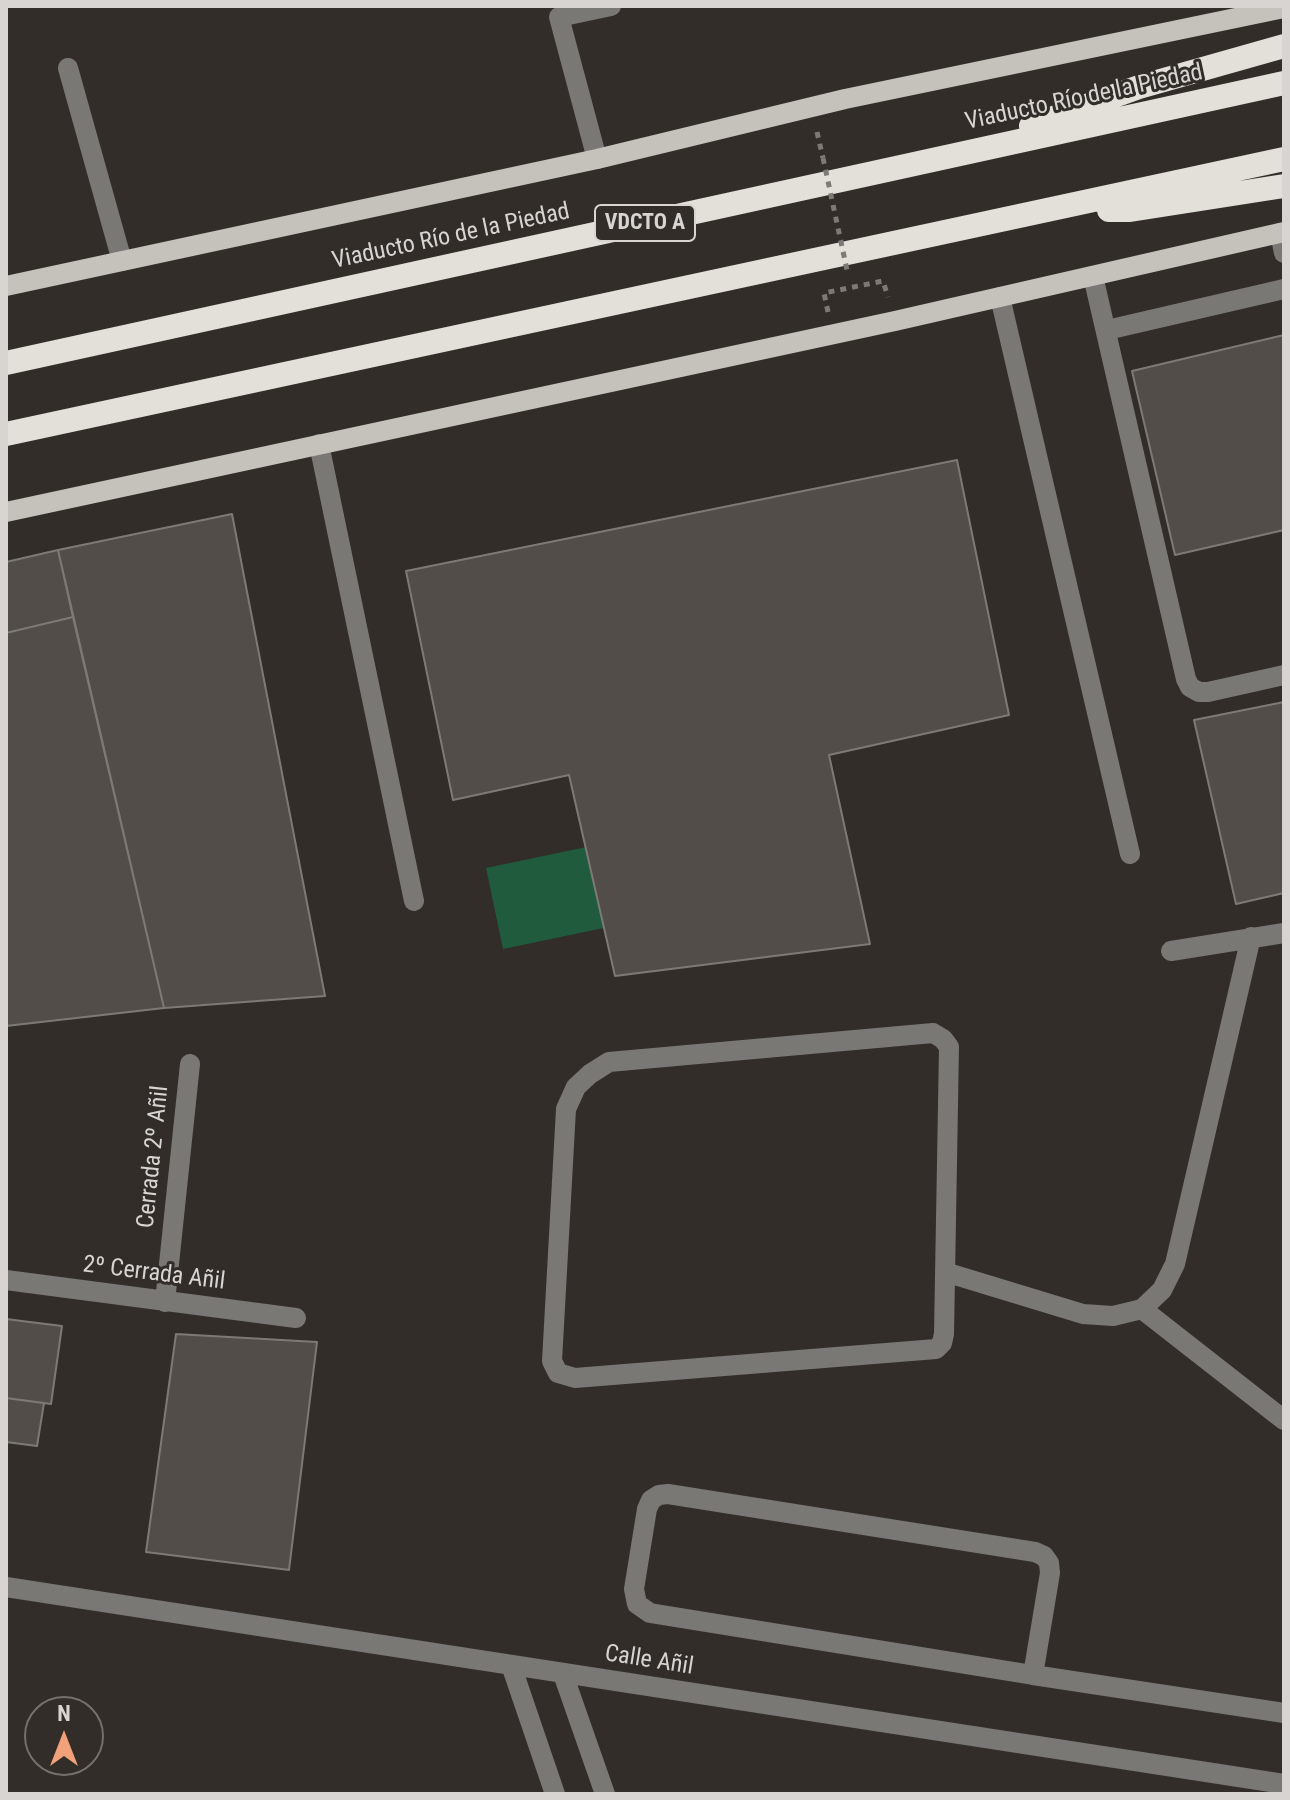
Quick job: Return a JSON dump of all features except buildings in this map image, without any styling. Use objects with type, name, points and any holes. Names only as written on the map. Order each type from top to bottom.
[{"type":"highway","points":[[956,155],[1139,87],[1284,46]]},
{"type":"highway","name":"Viaducto Río de la Piedad","points":[[6,363],[1284,83]]},
{"type":"highway","points":[[6,434],[1284,159]]},
{"type":"highway","points":[[1051,211],[1130,210],[1284,186]]},
{"type":"main road","name":"Viaducto Río de la Piedad","points":[[6,286],[597,159],[845,99],[1284,8]]},
{"type":"main road","points":[[6,512],[1093,276],[1283,239]]},
{"type":"street","points":[[597,159],[556,12],[611,6]]},
{"type":"street","points":[[68,68],[122,261]]},
{"type":"street","points":[[1093,276],[1186,679],[1190,687],[1199,692],[1208,692],[1284,675]]},
{"type":"street","points":[[1107,330],[1284,289]]},
{"type":"street","points":[[1000,297],[1130,854]]},
{"type":"street","points":[[319,444],[414,901]]},
{"type":"street","points":[[1171,951],[1284,933]]},
{"type":"street","points":[[945,1272],[1083,1314],[1113,1316],[1142,1309],[1162,1290],[1175,1264],[1251,937]]},
{"type":"street","points":[[933,1033],[949,1047],[945,1272],[942,1343],[927,1352],[575,1378],[558,1373],[552,1361],[566,1109],[576,1087],[609,1062],[933,1033]]},
{"type":"street","name":"Cerrada 2º Añil","points":[[165,1302],[190,1064]]},
{"type":"street","name":"2º Cerrada Añil","points":[[6,1280],[296,1318]]},
{"type":"street","points":[[1142,1309],[1284,1420]]},
{"type":"street","points":[[1033,1675],[1050,1573],[1049,1563],[1044,1556],[1035,1552],[668,1494],[651,1500],[647,1509],[634,1589],[637,1604],[650,1613],[1033,1675],[1284,1713]]},
{"type":"street","name":"Calle Añil","points":[[6,1587],[1284,1784]]},
{"type":"street","points":[[511,1665],[555,1794]]},
{"type":"street","points":[[563,1674],[605,1794]]},
{"type":"path","points":[[817,132],[847,270]]},
{"type":"path","points":[[824,293],[883,281]]},
{"type":"green space","points":[[596,845],[613,926],[503,949],[486,868]]}]
